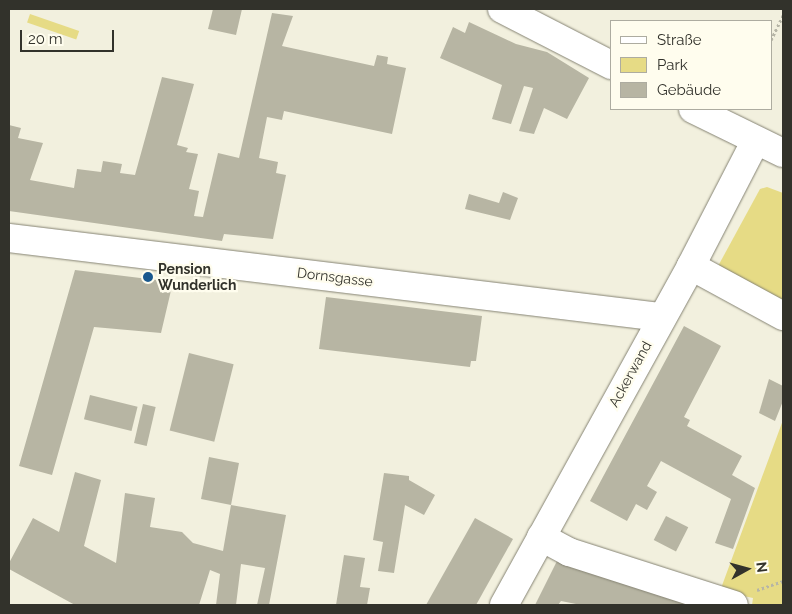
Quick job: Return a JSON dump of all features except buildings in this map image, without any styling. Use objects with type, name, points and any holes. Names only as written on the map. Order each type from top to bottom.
[{"type":"street","points":[[502,9],[610,64]]},
{"type":"street","points":[[695,110],[755,142],[783,154]]},
{"type":"street","name":"Ackerwand","points":[[504,605],[661,317],[691,266],[755,142]]},
{"type":"street","name":"Dornsgasse","points":[[9,238],[661,317]]},
{"type":"street","points":[[691,266],[783,316]]},
{"type":"street","points":[[541,537],[568,552],[734,605]]},
{"type":"path","points":[[772,38],[783,16]]},
{"type":"green space","points":[[30,14],[79,31],[76,39],[27,23]]},
{"type":"green space","points":[[767,187],[783,193],[783,323],[711,279],[760,189]]},
{"type":"green space","points":[[783,420],[783,605],[752,605],[753,598],[720,591]]},
{"type":"place","name":"Pension Wunderlich","points":[[148,277]]}]
